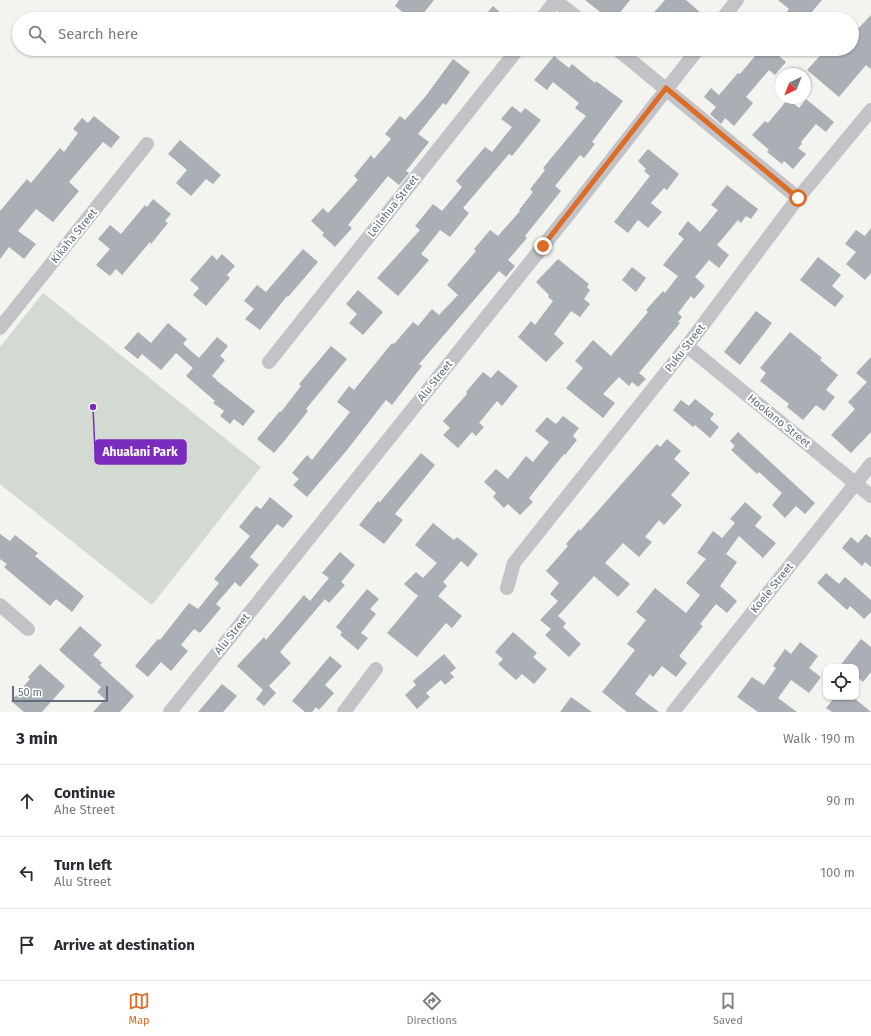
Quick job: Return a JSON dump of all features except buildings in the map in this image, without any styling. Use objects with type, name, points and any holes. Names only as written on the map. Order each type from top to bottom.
[{"type":"street","points":[[547,12],[556,0],[571,12]]},
{"type":"street","points":[[728,12],[738,0]]},
{"type":"street","name":"Leilehua Street","points":[[269,362],[512,56]]},
{"type":"street","points":[[625,56],[666,88],[798,198]]},
{"type":"street","name":"Alu Street","points":[[170,712],[572,210],[692,56]]},
{"type":"street","name":"Puku Street","points":[[507,588],[514,563],[687,346],[798,198],[871,110]]},
{"type":"street","name":"Kikaha Street","points":[[0,328],[148,144]]},
{"type":"street","name":"Hookano Street","points":[[687,346],[871,496]]},
{"type":"street","name":"Koele Street","points":[[673,712],[871,464]]},
{"type":"street","points":[[0,605],[28,628]]},
{"type":"street","points":[[344,712],[376,670]]},
{"type":"shaded area","points":[[43,293],[261,467],[152,605],[0,484],[0,347]]},
{"type":"place","name":"Ahualani Park","points":[[93,407]]},
{"type":"route","points":[[543,246],[666,88],[798,198]]}]
